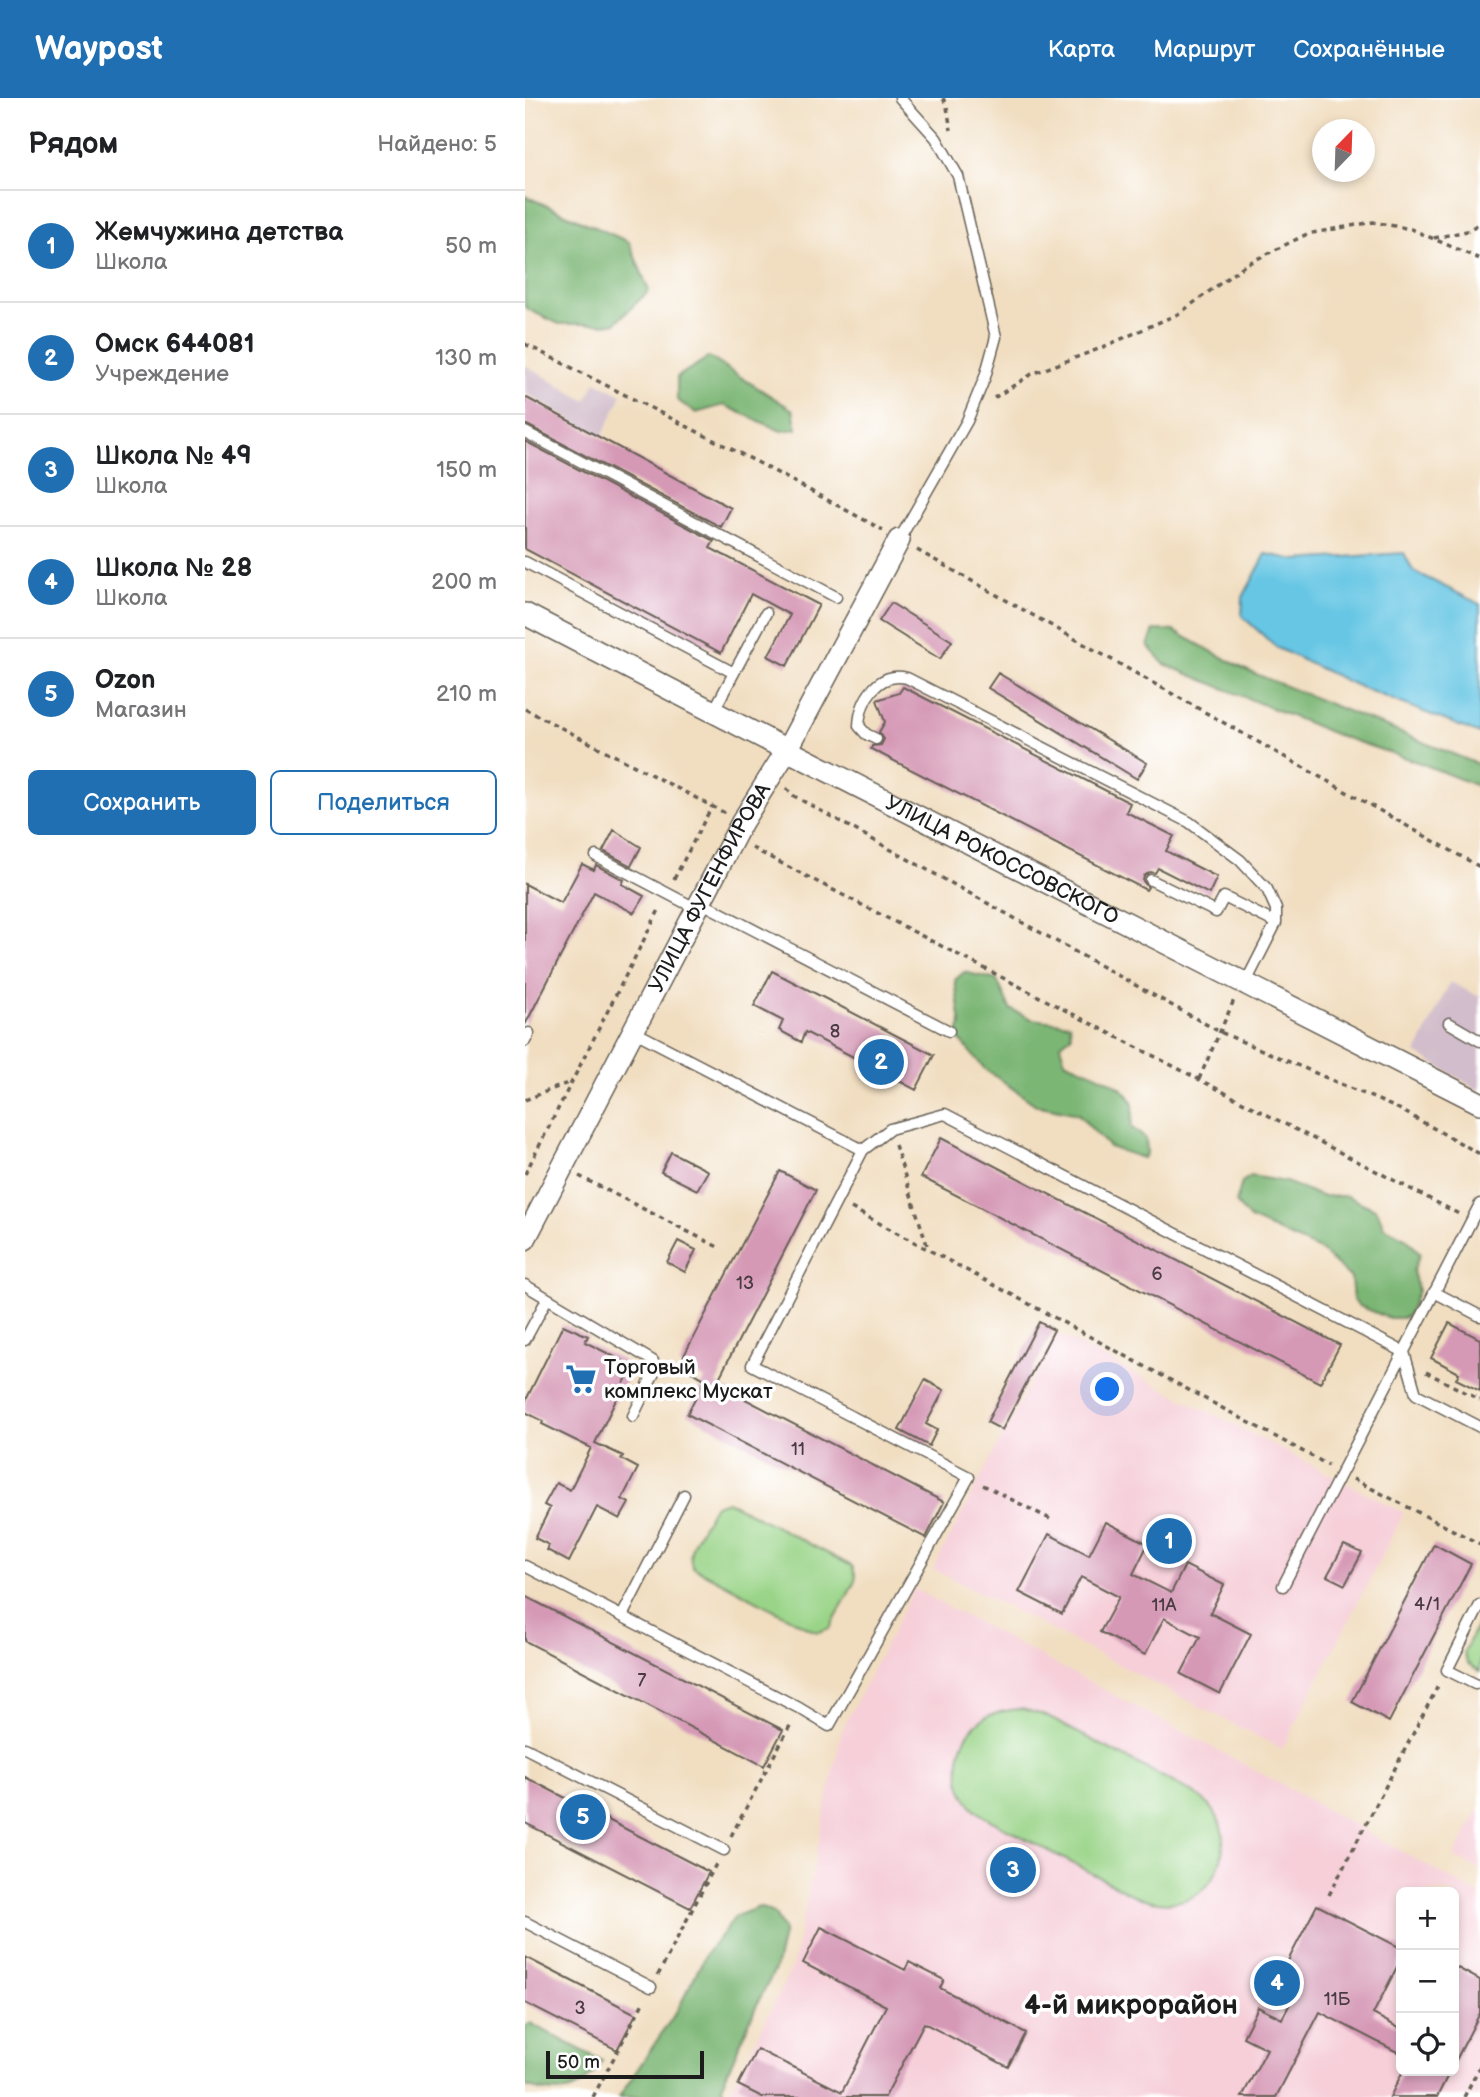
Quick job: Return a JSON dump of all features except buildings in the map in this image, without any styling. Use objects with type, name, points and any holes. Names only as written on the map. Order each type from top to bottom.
[{"type":"street","name":"УЛИЦА ФУГЕНФИРОВА","points":[[528,1227],[738,830],[787,750],[899,540]]},
{"type":"street","name":"УЛИЦА РОКОССОВСКОГО","points":[[525,614],[1480,1103]]},
{"type":"lane","points":[[899,540],[967,421],[985,377],[996,337],[958,176],[936,138],[900,98]]},
{"type":"lane","points":[[525,432],[836,597]]},
{"type":"lane","points":[[525,562],[734,673]]},
{"type":"lane","points":[[713,712],[766,613]]},
{"type":"lane","points":[[876,739],[866,734],[859,726],[859,715],[868,694],[887,678],[898,675],[1189,821],[1240,860],[1267,889],[1276,909],[1276,923],[1244,983]]},
{"type":"lane","points":[[596,856],[949,1031]]},
{"type":"lane","points":[[1151,880],[1216,912],[1224,897],[1276,923]]},
{"type":"lane","points":[[1449,1023],[1480,1041]]},
{"type":"lane","points":[[633,1031],[863,1150]]},
{"type":"lane","points":[[525,1566],[829,1726],[969,1477],[752,1365],[863,1150],[890,1129],[945,1114],[1404,1352],[1416,1394],[1480,1427]]},
{"type":"lane","points":[[1283,1586],[1480,1203]]},
{"type":"lane","points":[[525,1285],[653,1361],[655,1371],[633,1416]]},
{"type":"lane","points":[[1434,1292],[1480,1316]]},
{"type":"lane","points":[[525,1340],[547,1299]]},
{"type":"lane","points":[[622,1616],[684,1495]]},
{"type":"lane","points":[[1475,1684],[1447,1670],[1480,1605]]},
{"type":"lane","points":[[525,1748],[724,1850]]},
{"type":"lane","points":[[525,1922],[651,1987]]},
{"type":"path","points":[[947,107],[949,98]]},
{"type":"path","points":[[967,421],[997,396],[1032,374],[1101,348],[1180,313],[1245,265],[1307,234],[1373,222],[1411,229],[1480,259]]},
{"type":"path","points":[[1431,239],[1467,231],[1480,223]]},
{"type":"path","points":[[525,344],[780,474],[1480,867]]},
{"type":"path","points":[[525,709],[712,806],[738,830],[1199,1079],[1471,1221]]},
{"type":"path","points":[[772,774],[795,796],[1220,1031],[1399,1109],[1480,1154]]},
{"type":"path","points":[[525,1174],[712,806]]},
{"type":"path","points":[[1199,1079],[1244,983]]},
{"type":"path","points":[[525,1100],[572,1081]]},
{"type":"path","points":[[890,1129],[929,1250]]},
{"type":"path","points":[[575,1174],[720,1248]]},
{"type":"path","points":[[837,1200],[1341,1473],[1480,1544]]},
{"type":"path","points":[[969,1477],[1050,1519]]},
{"type":"path","points":[[1329,1895],[1447,1670]]},
{"type":"path","points":[[593,2097],[799,1708]]},
{"type":"path","points":[[1464,2097],[1480,2066]]},
{"type":"shaded area","points":[[525,365],[586,401],[596,382],[622,395],[602,437],[525,393]]},
{"type":"shaded area","points":[[1450,982],[1480,997],[1480,1091],[1416,1053]]},
{"type":"shaded area","points":[[1056,1333],[1404,1513],[1282,1749],[933,1569]]},
{"type":"shaded area","points":[[914,1589],[1266,1776],[1480,1895],[1480,2097],[727,2097],[793,1965],[842,1730]]},
{"type":"shaded area","points":[[1480,1807],[1480,1870],[1454,1857]]},
{"type":"green space","points":[[525,196],[629,242],[649,291],[614,324],[559,324],[525,307]]},
{"type":"green space","points":[[709,357],[793,410],[797,429],[781,431],[724,405],[696,413],[677,400],[677,377]]},
{"type":"green space","points":[[1154,630],[1174,631],[1246,670],[1480,765],[1480,787],[1337,735],[1164,664],[1148,646]]},
{"type":"green space","points":[[964,972],[997,980],[1010,1009],[1032,1019],[1070,1024],[1071,1036],[1060,1045],[1065,1061],[1114,1084],[1130,1097],[1133,1105],[1131,1127],[1146,1139],[1147,1153],[1143,1158],[1109,1147],[1078,1114],[1036,1105],[985,1069],[957,1037],[961,1024],[955,980]]},
{"type":"green space","points":[[1251,1176],[1286,1182],[1321,1196],[1347,1196],[1377,1210],[1384,1227],[1407,1239],[1420,1254],[1413,1271],[1418,1291],[1408,1315],[1403,1318],[1389,1318],[1359,1306],[1353,1300],[1351,1278],[1320,1250],[1250,1219],[1236,1203],[1242,1182]]},
{"type":"green space","points":[[727,1501],[852,1566],[856,1577],[854,1583],[830,1628],[818,1632],[812,1630],[693,1567],[691,1553],[696,1538],[715,1505]]},
{"type":"green space","points":[[1480,1618],[1480,1671],[1467,1663],[1464,1652]]},
{"type":"green space","points":[[1022,1709],[1044,1715],[1192,1792],[1209,1805],[1217,1817],[1223,1846],[1215,1875],[1206,1887],[1194,1896],[1169,1903],[1137,1897],[990,1820],[974,1808],[965,1797],[959,1774],[965,1739],[985,1718],[1000,1712]]},
{"type":"green space","points":[[759,1907],[774,1913],[784,1931],[775,1970],[721,2087],[728,2097],[619,2097],[678,2009],[706,1954],[736,1916]]},
{"type":"green space","points":[[530,2023],[602,2061],[586,2081],[569,2090],[549,2092],[525,2086],[525,2026]]},
{"type":"water","points":[[1404,553],[1413,571],[1480,604],[1480,734],[1355,685],[1277,648],[1242,616],[1243,597],[1266,554],[1296,560]]},
{"type":"place","name":"Омск 644081","points":[[881,1062]]},
{"type":"place","name":"Торговый комплекс Мускат","points":[[581,1379]]},
{"type":"place","name":"Жемчужина детства","points":[[1169,1541]]},
{"type":"place","name":"Ozon","points":[[583,1817]]},
{"type":"place","name":"Школа № 49","points":[[1013,1870]]},
{"type":"place","name":"Школа № 28","points":[[1277,1983]]},
{"type":"district","name":"4-й микрорайон","points":[[1131,2004]]}]
